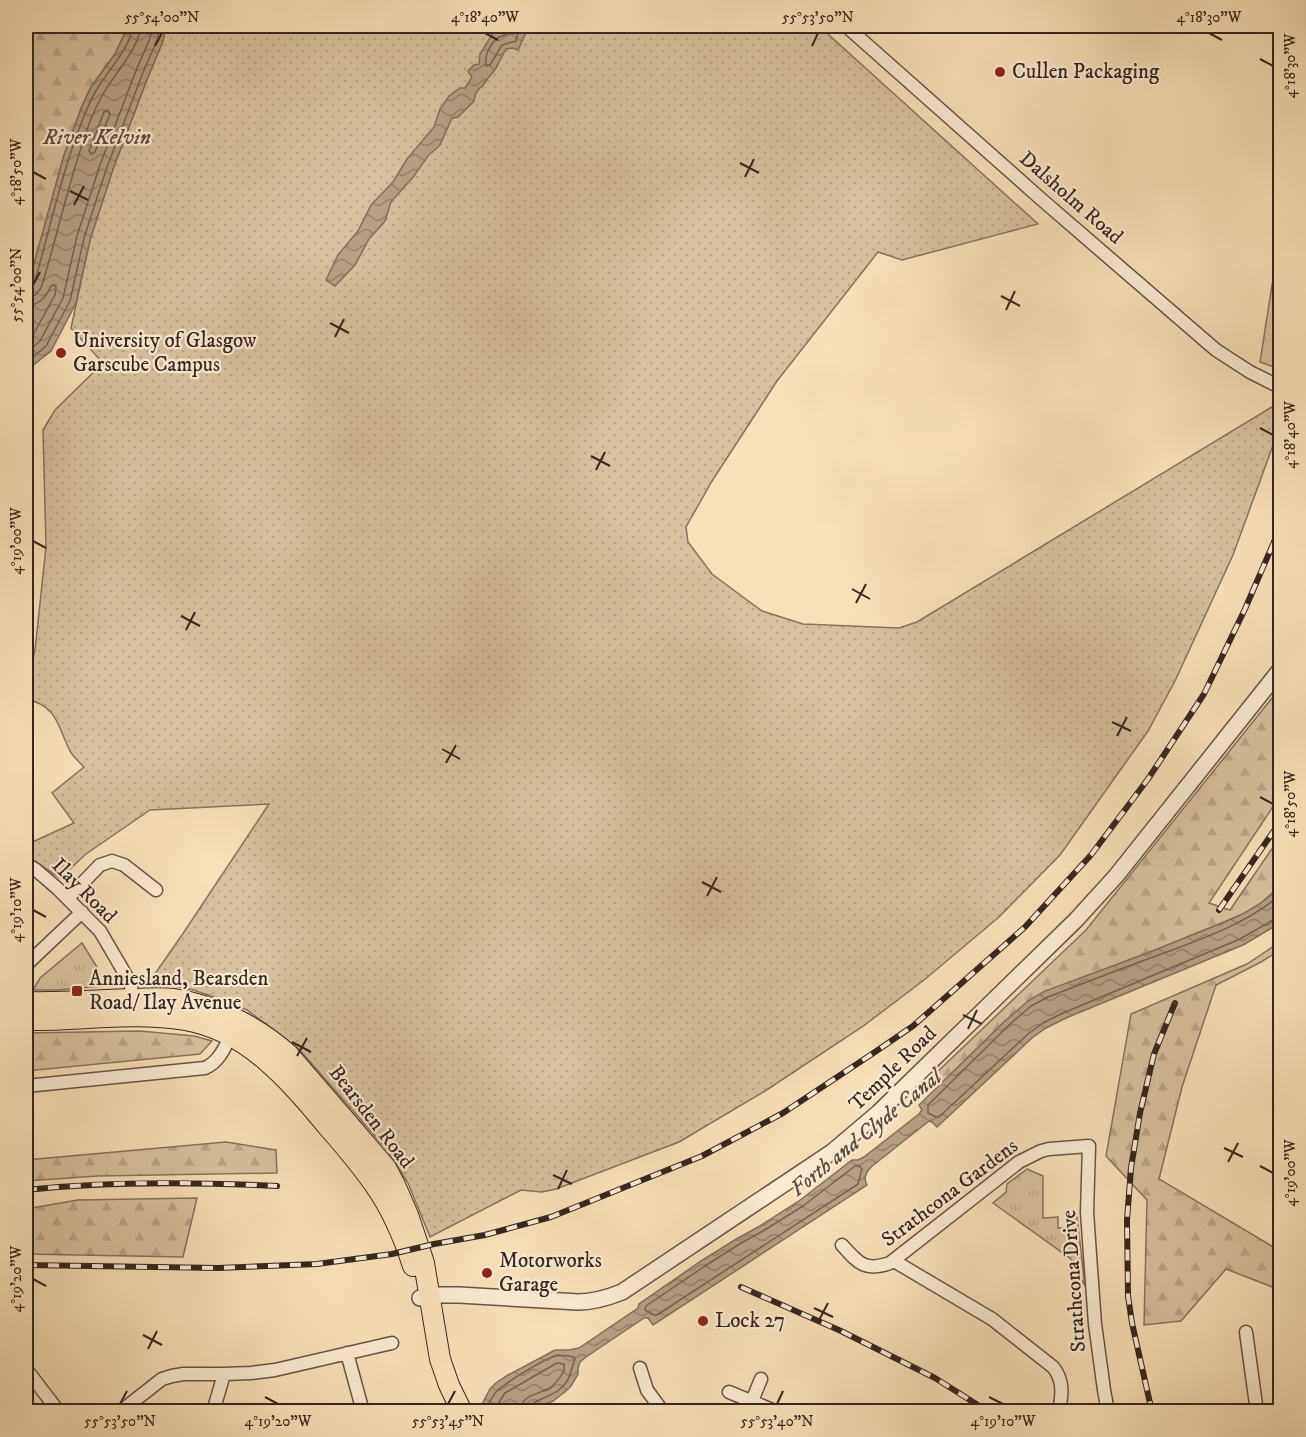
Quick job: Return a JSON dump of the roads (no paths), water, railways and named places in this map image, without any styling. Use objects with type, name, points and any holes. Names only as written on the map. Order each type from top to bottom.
[{"type":"main road","name":"Bearsden Road","points":[[26,1020],[133,1008],[172,999],[216,1010],[256,1030],[288,1054],[386,1168],[395,1185],[419,1244],[424,1263],[424,1335],[429,1362],[449,1412]]},
{"type":"main road","name":"Bearsden Road","points":[[26,1002],[133,1008],[167,1018],[187,1020],[231,1035],[281,1072],[374,1184],[388,1207],[406,1246],[425,1297],[440,1359],[449,1385],[462,1411]]},
{"type":"street","name":"Dalsholm Road","points":[[846,26],[1216,350],[1250,372],[1281,387]]},
{"type":"street","name":"Temple Road","points":[[425,1297],[459,1295],[578,1302],[594,1302],[607,1298],[622,1292],[832,1152],[878,1113],[1076,920],[1116,876],[1281,670]]},
{"type":"street","points":[[68,898],[100,866],[112,861],[124,865],[156,890]]},
{"type":"street","name":"Ilay Road","points":[[26,864],[68,898],[100,931],[130,984],[133,1008]]},
{"type":"street","points":[[26,965],[82,912]]},
{"type":"street","points":[[26,1086],[205,1068],[213,1064],[223,1052],[231,1035]]},
{"type":"street","name":"Strathcona Gardens","points":[[842,1245],[865,1266],[886,1265],[1019,1162],[1049,1149],[1089,1146]]},
{"type":"street","name":"Strathcona Drive","points":[[1089,1146],[1087,1212],[1090,1256],[1095,1324],[1108,1412]]},
{"type":"street","points":[[894,1261],[992,1319],[1053,1367],[1059,1374],[1062,1391],[1059,1412]]},
{"type":"street","points":[[1246,1332],[1257,1412]]},
{"type":"street","points":[[120,1412],[162,1379],[183,1374],[251,1373],[275,1370],[392,1342]]},
{"type":"street","points":[[347,1353],[362,1412]]},
{"type":"street","points":[[640,1368],[647,1390],[663,1412]]},
{"type":"street","points":[[26,1369],[58,1412]]},
{"type":"street","points":[[213,1412],[224,1374]]},
{"type":"street","points":[[752,1401],[761,1379]]},
{"type":"street","points":[[729,1392],[777,1412]]},
{"type":"water","name":"River Kelvin","points":[[128,26],[166,26],[163,41],[113,169],[90,240],[76,303],[51,351],[26,371],[26,293],[64,155],[91,87],[115,54]]},
{"type":"water","points":[[511,26],[530,26],[518,50],[506,49],[496,68],[476,92],[474,101],[458,117],[452,118],[440,145],[428,156],[391,202],[385,221],[369,239],[355,265],[335,286],[326,280],[338,255],[358,231],[371,205],[393,182],[407,159],[434,127],[440,109],[449,96],[460,88],[465,88],[472,77],[468,71],[474,65],[479,64],[480,54],[493,33]]},
{"type":"water","points":[[1280,886],[1280,923],[1243,945],[1046,1028],[1032,1038],[937,1127],[929,1121],[871,1167],[866,1175],[867,1185],[653,1325],[648,1318],[644,1318],[586,1357],[580,1362],[578,1374],[571,1386],[553,1401],[527,1411],[469,1412],[482,1404],[490,1389],[508,1375],[555,1350],[579,1348],[701,1261],[799,1201],[852,1160],[864,1157],[919,1114],[922,1110],[919,1105],[1028,1001],[1045,991],[1228,921],[1261,903]]},
{"type":"railway","points":[[26,1265],[218,1268],[317,1264],[392,1254],[485,1235],[551,1217],[702,1156],[783,1113],[913,1026],[1025,927],[1091,855],[1148,779],[1204,694],[1245,609],[1280,528]]},
{"type":"railway","points":[[1219,910],[1280,822]]},
{"type":"railway","points":[[1152,1412],[1128,1296],[1127,1220],[1131,1168],[1140,1113],[1154,1054],[1175,1003]]},
{"type":"railway","points":[[26,1190],[152,1183],[277,1186]]},
{"type":"railway","points":[[741,1287],[841,1331],[935,1378],[989,1412]]},
{"type":"place","name":"Cullen Packaging","points":[[1000,72]]},
{"type":"place","name":"University of Glasgow Garscube Campus","points":[[61,353]]},
{"type":"place","name":"Anniesland, Bearsden Road/ Ilay Avenue","points":[[77,991]]},
{"type":"place","name":"Motorworks Garage","points":[[487,1273]]},
{"type":"place","name":"Lock 27","points":[[703,1321]]},
{"type":"water label","name":"Forth and Clyde Canal","points":[[866,1133]]}]
